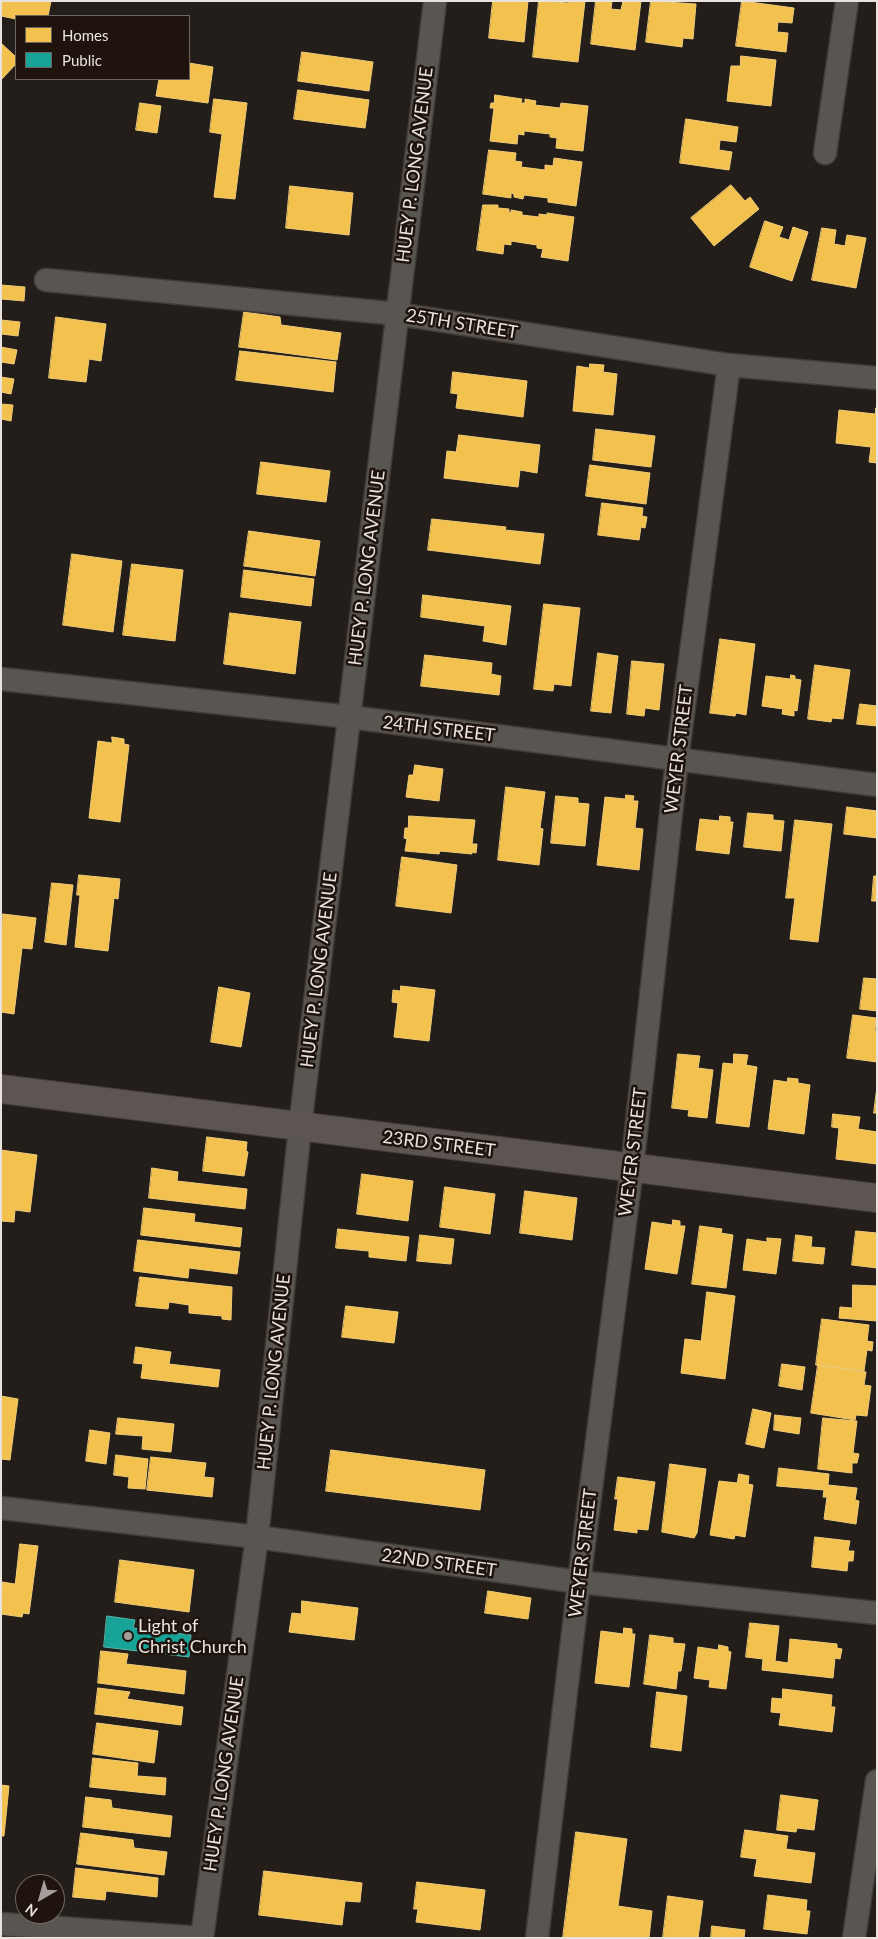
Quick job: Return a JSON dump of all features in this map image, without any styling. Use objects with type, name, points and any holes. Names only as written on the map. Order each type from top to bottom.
[{"type":"street","name":"HUEY P. LONG AVENUE","points":[[202,1938],[257,1538],[300,1128],[435,1]]},
{"type":"street","points":[[824,153],[847,1]]},
{"type":"street","name":"25TH STREET","points":[[46,280],[398,314],[729,365],[877,378]]},
{"type":"street","name":"WEYER STREET","points":[[537,1938],[632,1168],[677,759],[729,365]]},
{"type":"street","name":"24TH STREET","points":[[1,679],[350,718],[877,785]]},
{"type":"street","name":"23RD STREET","points":[[1,1089],[300,1128],[877,1198]]},
{"type":"street","name":"22ND STREET","points":[[1,1508],[257,1538],[580,1582],[877,1613]]},
{"type":"street","points":[[854,1938],[877,1781]]},
{"type":"street","points":[[1,1924],[202,1938]]},
{"type":"building: Homes","points":[[1,1],[51,1],[48,15],[15,15],[15,19],[1,16]]},
{"type":"building: Homes","points":[[493,1],[528,1],[524,42],[489,38]]},
{"type":"building: Homes","points":[[539,1],[569,3],[569,1],[585,1],[578,62],[533,57]]},
{"type":"building: Homes","points":[[596,1],[612,1],[611,9],[621,10],[623,1],[641,1],[635,50],[591,44]]},
{"type":"building: Homes","points":[[651,1],[696,4],[693,39],[683,38],[682,47],[646,42]]},
{"type":"building: Homes","points":[[742,1],[794,8],[792,23],[778,22],[777,32],[788,33],[786,52],[736,46]]},
{"type":"building: Homes","points":[[1,43],[15,56],[15,65],[1,80]]},
{"type":"building: Homes","points":[[302,52],[373,62],[369,91],[298,81]]},
{"type":"building: Homes","points":[[741,56],[776,60],[771,106],[727,101],[731,66],[740,66]]},
{"type":"building: Homes","points":[[190,63],[213,67],[208,103],[156,96],[159,80],[190,80]]},
{"type":"building: Homes","points":[[298,90],[369,100],[365,128],[294,119]]},
{"type":"building: Homes","points":[[495,95],[522,99],[521,103],[525,103],[525,99],[536,101],[535,105],[560,108],[561,103],[588,106],[583,151],[556,148],[557,138],[550,137],[550,134],[524,131],[524,135],[518,134],[517,144],[490,141],[494,108],[490,108],[491,103],[494,103]]},
{"type":"building: Homes","points":[[214,99],[247,103],[235,199],[214,197],[222,134],[210,132]]},
{"type":"building: Homes","points":[[140,103],[161,106],[157,133],[136,130]]},
{"type":"building: Homes","points":[[686,119],[738,127],[736,142],[720,140],[719,150],[732,152],[729,170],[680,163]]},
{"type":"building: Homes","points":[[489,150],[516,153],[515,161],[522,162],[521,167],[545,170],[545,165],[553,166],[554,158],[582,162],[576,206],[548,202],[548,198],[524,195],[523,199],[514,197],[514,194],[511,193],[511,198],[483,194]]},
{"type":"building: Homes","points":[[731,185],[745,201],[750,197],[759,209],[714,246],[691,218]]},
{"type":"building: Homes","points":[[290,186],[353,193],[349,235],[286,228]]},
{"type":"building: Homes","points":[[483,205],[498,205],[498,208],[509,209],[511,213],[511,210],[522,212],[522,215],[539,217],[539,214],[547,215],[547,213],[574,217],[568,261],[541,257],[543,249],[537,248],[537,245],[511,241],[511,245],[504,244],[503,254],[477,250]]},
{"type":"building: Homes","points":[[765,221],[783,227],[779,237],[789,240],[793,227],[808,232],[792,281],[750,267]]},
{"type":"building: Homes","points":[[822,228],[836,230],[834,244],[845,246],[847,235],[866,238],[856,288],[812,280]]},
{"type":"building: Homes","points":[[1,285],[25,287],[24,301],[1,299]]},
{"type":"building: Homes","points":[[244,312],[280,317],[281,325],[341,333],[337,360],[239,347]]},
{"type":"building: Homes","points":[[56,317],[106,324],[101,361],[89,359],[86,382],[49,378]]},
{"type":"building: Homes","points":[[1,320],[20,322],[18,336],[1,334]]},
{"type":"building: Homes","points":[[1,347],[17,350],[14,364],[1,362]]},
{"type":"building: Homes","points":[[240,351],[336,362],[333,392],[236,380]]},
{"type":"building: Homes","points":[[590,364],[604,365],[603,372],[617,374],[613,415],[573,411],[577,366],[589,368]]},
{"type":"building: Homes","points":[[453,372],[527,381],[523,417],[456,408],[458,394],[451,393]]},
{"type":"building: Homes","points":[[1,377],[14,379],[11,394],[1,392]]},
{"type":"building: Homes","points":[[1,404],[13,405],[11,421],[1,419]]},
{"type":"building: Homes","points":[[876,408],[877,463],[869,462],[871,447],[836,443],[839,410],[875,414]]},
{"type":"building: Homes","points":[[596,429],[655,436],[651,467],[593,460]]},
{"type":"building: Homes","points":[[459,435],[540,445],[537,473],[520,470],[518,487],[444,478],[447,451],[456,452]]},
{"type":"building: Homes","points":[[261,462],[330,471],[326,502],[257,494]]},
{"type":"building: Homes","points":[[590,465],[650,473],[646,504],[586,496]]},
{"type":"building: Homes","points":[[602,503],[643,508],[642,516],[647,517],[645,528],[641,527],[639,540],[598,535]]},
{"type":"building: Homes","points":[[432,519],[506,527],[505,530],[544,534],[540,564],[428,550]]},
{"type":"building: Homes","points":[[249,531],[320,541],[315,576],[244,566]]},
{"type":"building: Homes","points":[[72,554],[122,561],[113,632],[63,625]]},
{"type":"building: Homes","points":[[132,564],[183,570],[175,641],[123,635]]},
{"type":"building: Homes","points":[[244,570],[314,579],[311,606],[241,597]]},
{"type":"building: Homes","points":[[423,595],[511,606],[506,645],[483,641],[485,626],[421,617]]},
{"type":"building: Homes","points":[[544,604],[580,608],[571,686],[554,684],[553,691],[534,689]]},
{"type":"building: Homes","points":[[230,613],[301,622],[295,674],[224,664]]},
{"type":"building: Homes","points":[[720,639],[755,644],[746,715],[736,713],[735,716],[710,713]]},
{"type":"building: Homes","points":[[598,653],[618,656],[611,713],[591,711]]},
{"type":"building: Homes","points":[[425,655],[492,663],[491,674],[501,676],[499,695],[421,686]]},
{"type":"building: Homes","points":[[632,661],[664,664],[659,710],[645,708],[644,716],[627,714]]},
{"type":"building: Homes","points":[[815,665],[850,670],[843,719],[832,718],[831,722],[808,719]]},
{"type":"building: Homes","points":[[791,675],[795,676],[795,679],[801,680],[797,711],[794,710],[794,716],[782,714],[783,709],[762,706],[766,676],[790,679]]},
{"type":"building: Homes","points":[[860,704],[877,706],[877,726],[857,724]]},
{"type":"building: Homes","points":[[112,737],[124,739],[124,744],[129,745],[120,822],[89,818],[98,741],[112,743]]},
{"type":"building: Homes","points":[[415,765],[443,769],[439,801],[406,797],[409,775],[413,775]]},
{"type":"building: Homes","points":[[506,787],[545,792],[540,828],[543,829],[539,865],[498,860]]},
{"type":"building: Homes","points":[[626,795],[634,796],[633,801],[638,801],[635,828],[643,829],[639,870],[597,865],[605,797],[625,799]]},
{"type":"building: Homes","points":[[556,796],[578,798],[578,803],[589,804],[585,846],[551,843]]},
{"type":"building: Homes","points":[[847,807],[877,811],[877,838],[844,834]]},
{"type":"building: Homes","points":[[748,813],[773,815],[773,820],[784,821],[781,851],[744,847]]},
{"type":"building: Homes","points":[[409,816],[475,820],[472,844],[477,844],[476,853],[440,851],[439,854],[405,851],[407,839],[404,838],[405,828],[408,828]]},
{"type":"building: Homes","points":[[720,816],[730,817],[730,822],[733,822],[729,854],[696,850],[700,819],[719,821]]},
{"type":"building: Homes","points":[[795,820],[832,824],[818,942],[790,939],[795,898],[786,898]]},
{"type":"building: Homes","points":[[402,857],[457,865],[451,913],[396,906]]},
{"type":"building: Homes","points":[[79,875],[120,879],[118,899],[114,898],[108,951],[75,947],[80,895],[77,895]]},
{"type":"building: Homes","points":[[874,876],[877,876],[877,901],[872,901]]},
{"type":"building: Homes","points":[[52,883],[73,885],[66,945],[45,942]]},
{"type":"building: Homes","points":[[3,914],[36,918],[32,949],[22,948],[14,1014],[1,1012],[1,931]]},
{"type":"building: Homes","points":[[864,978],[877,979],[877,1011],[860,1009]]},
{"type":"building: Homes","points":[[401,986],[435,990],[429,1041],[394,1037],[398,1003],[392,1002],[393,990],[400,991]]},
{"type":"building: Homes","points":[[219,987],[250,993],[241,1047],[211,1042]]},
{"type":"building: Homes","points":[[853,1015],[876,1018],[877,1062],[847,1058]]},
{"type":"building: Homes","points":[[678,1054],[700,1056],[698,1068],[713,1070],[707,1118],[688,1116],[689,1110],[672,1108]]},
{"type":"building: Homes","points":[[734,1054],[748,1055],[746,1065],[757,1067],[749,1127],[716,1123],[723,1063],[733,1064]]},
{"type":"building: Homes","points":[[788,1078],[798,1079],[798,1083],[810,1085],[804,1134],[768,1129],[774,1080],[787,1082]]},
{"type":"building: Homes","points":[[877,1087],[877,1113],[874,1113]]},
{"type":"building: Homes","points":[[833,1114],[860,1117],[858,1129],[877,1132],[877,1164],[836,1159],[839,1128],[832,1127]]},
{"type":"building: Homes","points":[[207,1137],[247,1142],[246,1151],[248,1152],[244,1176],[203,1171]]},
{"type":"building: Homes","points":[[1,1150],[37,1155],[30,1212],[15,1210],[14,1222],[1,1221]]},
{"type":"building: Homes","points":[[152,1168],[178,1172],[177,1181],[247,1189],[245,1209],[149,1198]]},
{"type":"building: Homes","points":[[362,1174],[413,1181],[408,1221],[357,1214]]},
{"type":"building: Homes","points":[[445,1187],[495,1194],[490,1234],[440,1227]]},
{"type":"building: Homes","points":[[525,1191],[577,1198],[572,1240],[520,1233]]},
{"type":"building: Homes","points":[[144,1208],[195,1214],[194,1222],[242,1228],[240,1247],[141,1235]]},
{"type":"building: Homes","points":[[673,1220],[680,1221],[680,1226],[685,1226],[677,1274],[645,1269],[652,1222],[672,1225]]},
{"type":"building: Homes","points":[[700,1226],[722,1229],[721,1233],[733,1235],[726,1288],[692,1284]]},
{"type":"building: Homes","points":[[338,1229],[409,1237],[406,1261],[369,1257],[369,1251],[336,1248]]},
{"type":"building: Homes","points":[[856,1231],[877,1233],[877,1268],[852,1265]]},
{"type":"building: Homes","points":[[420,1235],[454,1239],[451,1264],[417,1261]]},
{"type":"building: Homes","points":[[796,1235],[812,1237],[811,1247],[825,1248],[823,1264],[793,1261]]},
{"type":"building: Homes","points":[[767,1238],[781,1239],[776,1274],[743,1270],[747,1239],[767,1242]]},
{"type":"building: Homes","points":[[138,1240],[240,1252],[237,1274],[189,1268],[188,1278],[134,1271]]},
{"type":"building: Homes","points":[[140,1277],[232,1287],[231,1320],[222,1319],[222,1316],[189,1313],[189,1305],[169,1302],[168,1309],[136,1306]]},
{"type":"building: Homes","points":[[853,1285],[877,1286],[877,1321],[839,1318],[840,1307],[852,1308]]},
{"type":"building: Homes","points":[[707,1292],[735,1296],[725,1379],[681,1373],[685,1339],[701,1341]]},
{"type":"building: Homes","points":[[346,1306],[398,1312],[394,1343],[342,1337]]},
{"type":"building: Homes","points":[[822,1319],[869,1325],[867,1341],[873,1342],[872,1351],[867,1350],[864,1371],[816,1365]]},
{"type":"building: Homes","points":[[136,1347],[171,1352],[169,1364],[220,1370],[218,1387],[141,1378],[143,1364],[134,1363]]},
{"type":"building: Homes","points":[[782,1364],[805,1367],[802,1390],[779,1386]]},
{"type":"building: Homes","points":[[818,1365],[866,1372],[864,1385],[871,1386],[867,1416],[856,1415],[855,1420],[811,1413]]},
{"type":"building: Homes","points":[[1,1396],[18,1399],[10,1460],[1,1459]]},
{"type":"building: Homes","points":[[753,1409],[771,1413],[764,1448],[746,1444]]},
{"type":"building: Homes","points":[[775,1415],[801,1418],[799,1434],[774,1430]]},
{"type":"building: Homes","points":[[118,1418],[174,1424],[171,1452],[142,1449],[143,1436],[116,1434]]},
{"type":"building: Homes","points":[[823,1418],[857,1421],[853,1453],[859,1454],[857,1463],[852,1463],[852,1473],[818,1469]]},
{"type":"building: Homes","points":[[90,1430],[110,1433],[106,1464],[86,1461]]},
{"type":"building: Homes","points":[[331,1450],[485,1470],[480,1510],[326,1491]]},
{"type":"building: Homes","points":[[116,1455],[148,1459],[145,1489],[128,1488],[129,1477],[114,1475]]},
{"type":"building: Homes","points":[[151,1457],[206,1463],[204,1477],[214,1478],[212,1497],[147,1490]]},
{"type":"building: Homes","points":[[670,1464],[706,1469],[697,1533],[694,1538],[662,1532]]},
{"type":"building: Homes","points":[[779,1468],[829,1474],[828,1485],[857,1488],[855,1500],[859,1501],[856,1524],[824,1519],[827,1497],[823,1497],[824,1490],[777,1486]]},
{"type":"building: Homes","points":[[739,1474],[749,1476],[748,1484],[753,1485],[745,1537],[735,1535],[734,1539],[710,1535],[719,1481],[737,1483]]},
{"type":"building: Homes","points":[[618,1477],[655,1482],[648,1530],[637,1529],[637,1533],[614,1530],[618,1499],[615,1499]]},
{"type":"building: Homes","points":[[815,1537],[850,1541],[848,1551],[854,1551],[853,1561],[848,1561],[847,1571],[812,1567]]},
{"type":"building: Homes","points":[[20,1544],[38,1546],[29,1614],[23,1613],[22,1617],[1,1614],[2,1582],[15,1584]]},
{"type":"building: Homes","points":[[120,1560],[194,1570],[189,1612],[115,1602]]},
{"type":"building: Homes","points":[[488,1591],[531,1598],[528,1619],[485,1613]]},
{"type":"building: Homes","points":[[302,1601],[358,1608],[354,1640],[289,1632],[292,1613],[301,1614]]},
{"type":"building: Homes","points":[[750,1623],[779,1626],[775,1661],[788,1663],[790,1639],[837,1644],[837,1648],[842,1649],[840,1659],[835,1658],[833,1678],[762,1670],[763,1659],[746,1657]]},
{"type":"building: Homes","points":[[624,1628],[632,1629],[632,1634],[635,1634],[629,1687],[595,1683],[601,1631],[623,1634]]},
{"type":"building: Homes","points":[[650,1635],[673,1638],[673,1643],[685,1644],[681,1671],[678,1671],[676,1689],[644,1684]]},
{"type":"building: Homes","points":[[719,1645],[728,1647],[728,1651],[731,1652],[726,1689],[709,1687],[710,1680],[694,1678],[698,1647],[718,1650]]},
{"type":"building: Homes","points":[[101,1651],[128,1654],[126,1664],[186,1671],[184,1694],[98,1683]]},
{"type":"building: Homes","points":[[98,1688],[130,1692],[127,1699],[183,1707],[181,1725],[95,1714]]},
{"type":"building: Homes","points":[[783,1689],[832,1695],[831,1707],[835,1707],[832,1732],[779,1725],[781,1713],[771,1712],[772,1698],[782,1699]]},
{"type":"building: Homes","points":[[657,1692],[687,1696],[681,1751],[651,1747]]},
{"type":"building: Homes","points":[[97,1723],[158,1731],[154,1763],[93,1754]]},
{"type":"building: Homes","points":[[93,1758],[138,1763],[137,1776],[166,1778],[165,1795],[90,1787]]},
{"type":"building: Homes","points":[[1,1785],[9,1786],[4,1836],[1,1836]]},
{"type":"building: Homes","points":[[781,1795],[818,1800],[814,1830],[797,1828],[796,1832],[777,1830]]},
{"type":"building: Homes","points":[[86,1797],[111,1800],[112,1808],[172,1816],[170,1837],[83,1827]]},
{"type":"building: Homes","points":[[745,1830],[788,1836],[786,1849],[815,1853],[811,1883],[754,1876],[757,1859],[741,1857]]},
{"type":"building: Homes","points":[[576,1832],[627,1839],[618,1906],[652,1911],[649,1938],[563,1938]]},
{"type":"building: Homes","points":[[81,1833],[133,1840],[134,1848],[167,1852],[164,1875],[77,1864]]},
{"type":"building: Homes","points":[[76,1868],[158,1878],[157,1897],[106,1891],[105,1900],[73,1897]]},
{"type":"building: Homes","points":[[264,1871],[362,1883],[360,1902],[345,1901],[342,1925],[259,1915]]},
{"type":"building: Homes","points":[[417,1882],[485,1890],[480,1930],[416,1922],[418,1909],[414,1909]]},
{"type":"building: Homes","points":[[768,1895],[807,1900],[806,1911],[810,1911],[807,1934],[764,1929]]},
{"type":"building: Homes","points":[[668,1896],[703,1901],[698,1938],[663,1938]]},
{"type":"building: Homes","points":[[712,1926],[745,1930],[744,1938],[711,1938]]},
{"type":"building: Public","points":[[107,1616],[135,1620],[133,1628],[191,1635],[189,1657],[104,1647]]},
{"type":"place","name":"Light of Christ Church","points":[[128,1636]]}]
